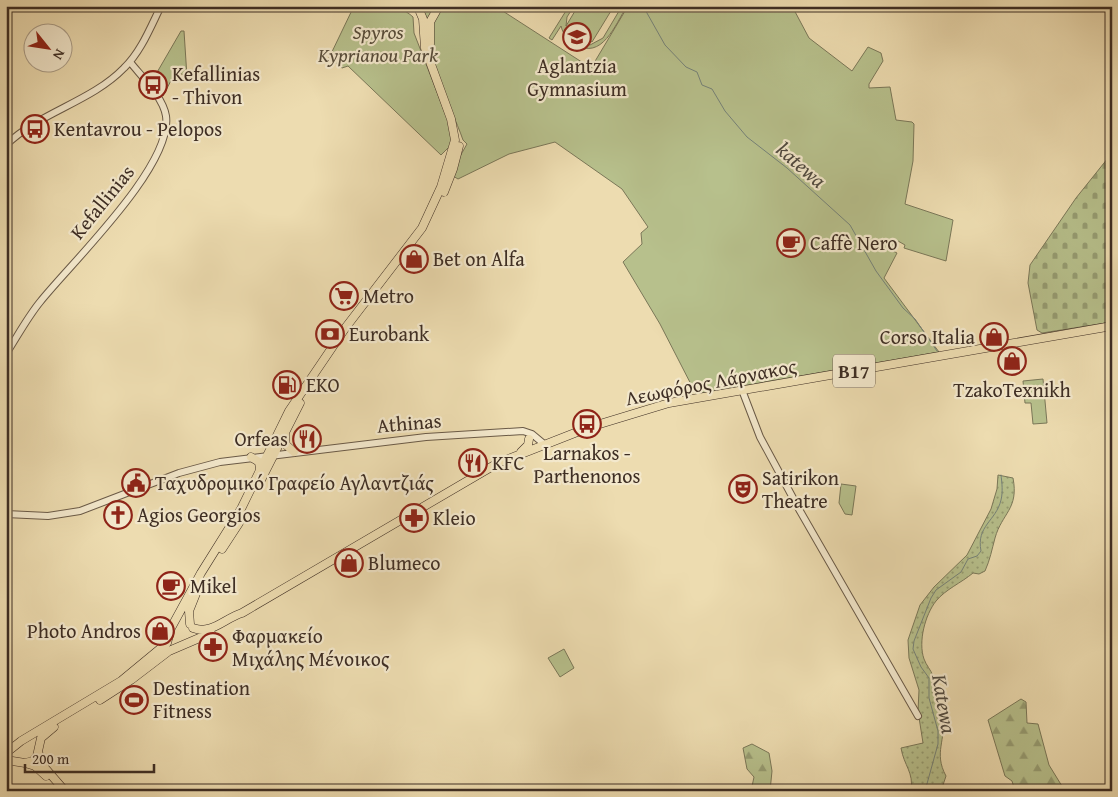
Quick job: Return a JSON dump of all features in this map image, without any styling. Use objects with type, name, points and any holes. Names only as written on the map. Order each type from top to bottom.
[{"type":"main road","points":[[416,8],[426,14],[437,9]]},
{"type":"main road","points":[[192,640],[194,634],[189,611],[193,600],[240,521],[270,456],[284,420],[313,373],[358,310],[422,228],[447,170],[453,148],[454,132],[425,48],[423,20],[416,8]]},
{"type":"main road","points":[[6,753],[20,742],[121,681],[163,647],[201,574],[241,509],[260,469],[285,432],[319,371],[423,234],[451,176],[458,148],[459,133],[456,118],[430,50],[430,22],[437,9]]},
{"type":"main road","name":"Λεωφόρος Λάρνακος","points":[[23,762],[34,759],[41,738],[54,726],[114,692],[164,654],[192,640],[214,632],[242,613],[487,469],[534,448],[655,406],[1112,326]]},
{"type":"main road","points":[[285,432],[284,441],[294,452]]},
{"type":"main road","points":[[518,455],[528,444],[529,439]]},
{"type":"main road","points":[[251,457],[259,462],[260,469]]},
{"type":"main road","name":"Λεωφόρος Λάρνακος","points":[[174,625],[181,622],[200,630],[210,629],[242,613]]},
{"type":"main road","points":[[170,636],[176,644],[182,646]]},
{"type":"main road","points":[[26,740],[33,742],[45,768],[65,791]]},
{"type":"main road","points":[[16,747],[16,756],[23,762]]},
{"type":"main road","points":[[6,760],[23,762],[40,769],[58,791]]},
{"type":"street","points":[[6,145],[23,131],[110,81],[130,62],[162,6]]},
{"type":"street","name":"Kefallinias","points":[[6,354],[38,304],[136,190],[156,155],[166,126],[165,110],[130,62]]},
{"type":"street","points":[[742,390],[756,430],[918,716]]},
{"type":"street","points":[[518,432],[529,439],[534,448]]},
{"type":"street","name":"Athinas","points":[[6,514],[48,516],[80,511],[193,468],[251,457],[426,437],[518,432],[529,432],[544,444]]},
{"type":"green space","name":"Spyros Kyprianou Park","points":[[354,6],[393,7],[407,12],[413,17],[414,33],[452,131],[453,143],[441,155],[348,66],[342,68],[329,58]]},
{"type":"green space","points":[[424,6],[495,6],[591,68],[628,6],[792,6],[809,38],[852,71],[868,47],[881,53],[883,61],[869,84],[869,88],[890,87],[896,120],[912,122],[914,124],[913,161],[905,204],[953,220],[946,261],[904,248],[905,245],[898,241],[893,251],[897,253],[884,278],[939,352],[696,394],[660,324],[623,262],[642,244],[641,233],[648,227],[622,189],[555,142],[509,154],[458,179],[450,174],[467,144],[463,140],[429,54],[423,20]]},
{"type":"green space","points":[[569,6],[574,6],[567,17],[566,26],[578,6],[614,6],[592,42],[566,27],[574,39],[590,45],[603,38],[622,6],[627,6],[607,38],[593,48],[584,48],[568,39],[561,26],[552,40],[549,38]]},
{"type":"green space","points":[[181,31],[184,31],[187,77],[176,71],[163,96],[152,81]]},
{"type":"green space","points":[[1112,153],[1112,322],[1042,333],[1037,330],[1028,283],[1030,265],[1076,198]]},
{"type":"green space","points":[[1043,379],[1047,423],[1033,424],[1031,403],[1025,403],[1023,381]]},
{"type":"green space","points":[[998,475],[1013,478],[1014,497],[998,530],[985,571],[979,574],[973,573],[944,593],[932,607],[926,621],[922,637],[922,652],[933,676],[939,696],[943,725],[940,753],[942,768],[946,776],[941,791],[911,791],[910,774],[901,748],[923,743],[918,711],[919,690],[909,658],[908,640],[920,605],[934,587],[967,555],[991,509],[997,489]]},
{"type":"green space","points":[[841,484],[856,486],[852,515],[845,514],[839,503]]},
{"type":"green space","points":[[564,649],[574,668],[560,677],[548,658]]},
{"type":"green space","points":[[1021,699],[1026,702],[1027,723],[1038,724],[1049,765],[1065,791],[1015,791],[1012,781],[1005,776],[988,720]]},
{"type":"green space","points":[[752,744],[769,753],[772,771],[770,791],[751,791],[754,777],[747,769],[743,748]]},
{"type":"waterway","name":"katewa","points":[[643,6],[665,45],[686,67],[697,72],[702,85],[712,89],[725,111],[747,137],[787,168],[850,225],[876,271],[903,308],[915,319],[937,351]]},
{"type":"waterway","name":"Katewa","points":[[925,791],[938,744],[938,731],[929,698],[929,678],[921,667],[913,649],[914,641],[936,590],[961,572],[968,559],[977,556],[981,551],[981,535],[1001,500],[1001,475]]},
{"type":"place","name":"Aglantzia Gymnasium","points":[[577,37]]},
{"type":"place","name":"Kefallinias - Thivon","points":[[153,85]]},
{"type":"place","name":"Kentavrou - Pelopos","points":[[35,129]]},
{"type":"place","name":"Caffè Nero","points":[[791,243]]},
{"type":"place","name":"Bet on Alfa","points":[[414,259]]},
{"type":"place","name":"Metro","points":[[344,296]]},
{"type":"place","name":"Eurobank","points":[[330,334]]},
{"type":"place","name":"Corso Italia","points":[[994,337]]},
{"type":"place","name":"TzakoTexnikh","points":[[1012,361]]},
{"type":"place","name":"EKO","points":[[287,385]]},
{"type":"place","name":"Larnakos - Parthenonos","points":[[587,424]]},
{"type":"place","name":"Orfeas","points":[[307,439]]},
{"type":"place","name":"KFC","points":[[473,463]]},
{"type":"place","name":"Ταχυδρομικό Γραφείο Αγλαντζιάς","points":[[136,483]]},
{"type":"place","name":"Satirikon Theatre","points":[[743,489]]},
{"type":"place","name":"Agios Georgios","points":[[118,515]]},
{"type":"place","name":"Kleio","points":[[414,518]]},
{"type":"place","name":"Blumeco","points":[[349,563]]},
{"type":"place","name":"Mikel","points":[[171,586]]},
{"type":"place","name":"Photo Andros","points":[[160,631]]},
{"type":"place","name":"Φαρμακείο Μιχάλης Μένοικος","points":[[213,647]]},
{"type":"place","name":"Destination Fitness","points":[[134,700]]}]
